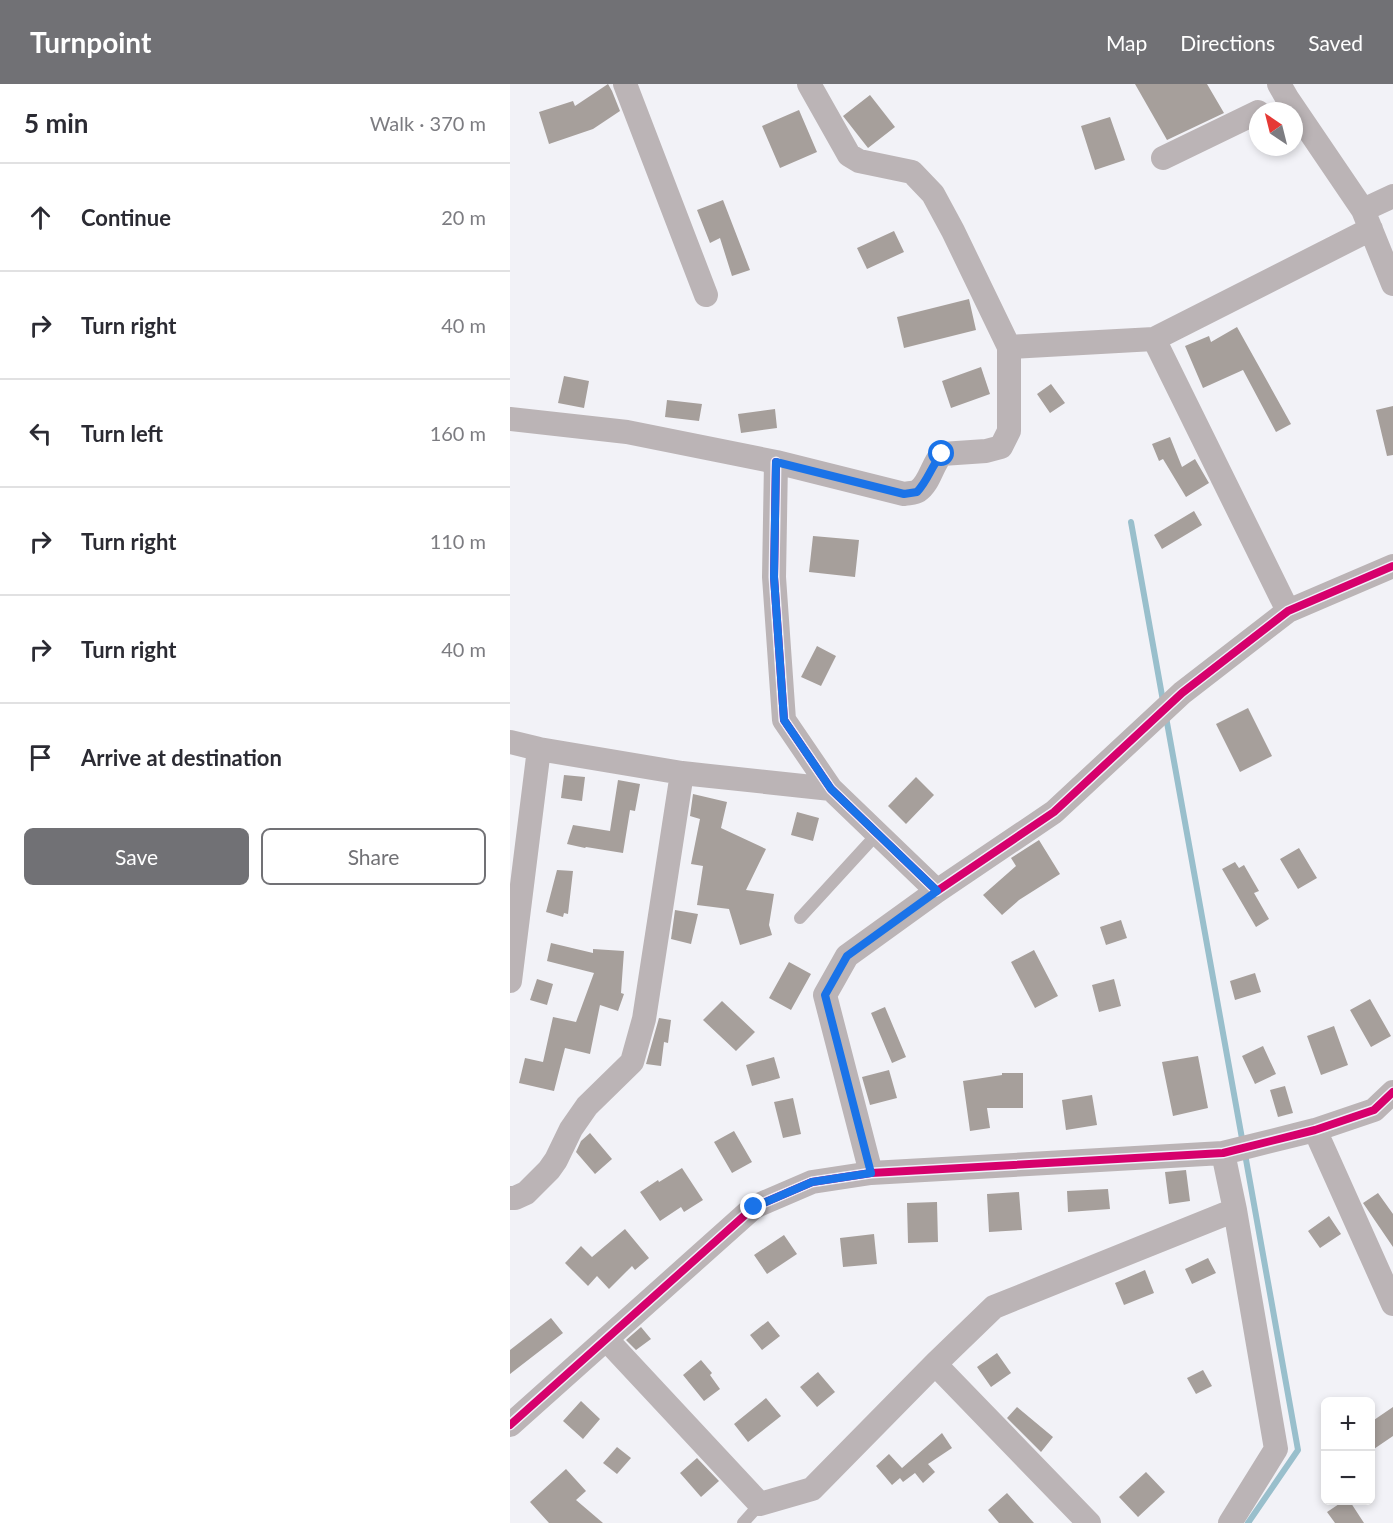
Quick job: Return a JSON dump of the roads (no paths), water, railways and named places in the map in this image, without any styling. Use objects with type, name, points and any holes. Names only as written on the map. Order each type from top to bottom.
[{"type":"street","points":[[625,84],[706,295]]},
{"type":"street","points":[[510,419],[627,432],[776,462],[904,494],[917,492],[926,483],[936,461],[942,454],[986,451],[1001,447],[1009,431],[1009,347],[953,231],[933,194],[912,172],[859,161],[849,155],[809,84]]},
{"type":"street","points":[[1270,102],[1283,91],[1367,220],[1393,284]]},
{"type":"street","points":[[1163,158],[1249,117]]},
{"type":"street","points":[[1009,347],[1154,339],[1367,220],[1393,196]]},
{"type":"street","points":[[1154,339],[1288,611]]},
{"type":"street","points":[[776,462],[774,577],[784,720],[831,789],[937,891]]},
{"type":"street","points":[[871,1173],[825,995],[847,956],[937,891],[1054,812],[1182,693],[1288,611],[1393,566]]},
{"type":"street","points":[[510,742],[682,773],[831,789]]},
{"type":"street","points":[[510,981],[513,932],[539,749]]},
{"type":"street","points":[[510,1198],[526,1193],[549,1170],[571,1129],[587,1106],[632,1062],[644,1019],[682,773]]},
{"type":"street","points":[[510,1425],[754,1207],[812,1182],[871,1173],[1239,1149],[1315,1130],[1374,1110],[1393,1092]]},
{"type":"street","points":[[1315,1130],[1393,1304]]},
{"type":"street","points":[[1230,1523],[1276,1449],[1235,1210],[1239,1149]]},
{"type":"street","points":[[606,1340],[760,1504],[812,1489],[994,1307],[1235,1210]]},
{"type":"street","points":[[935,1364],[1089,1523]]},
{"type":"lane","points":[[800,918],[877,834]]},
{"type":"lane","points":[[743,1523],[760,1504]]},
{"type":"waterway","points":[[1131,522],[1163,701]]},
{"type":"waterway","points":[[1166,717],[1243,1144]]},
{"type":"waterway","points":[[1245,1154],[1298,1450],[1248,1523]]}]
